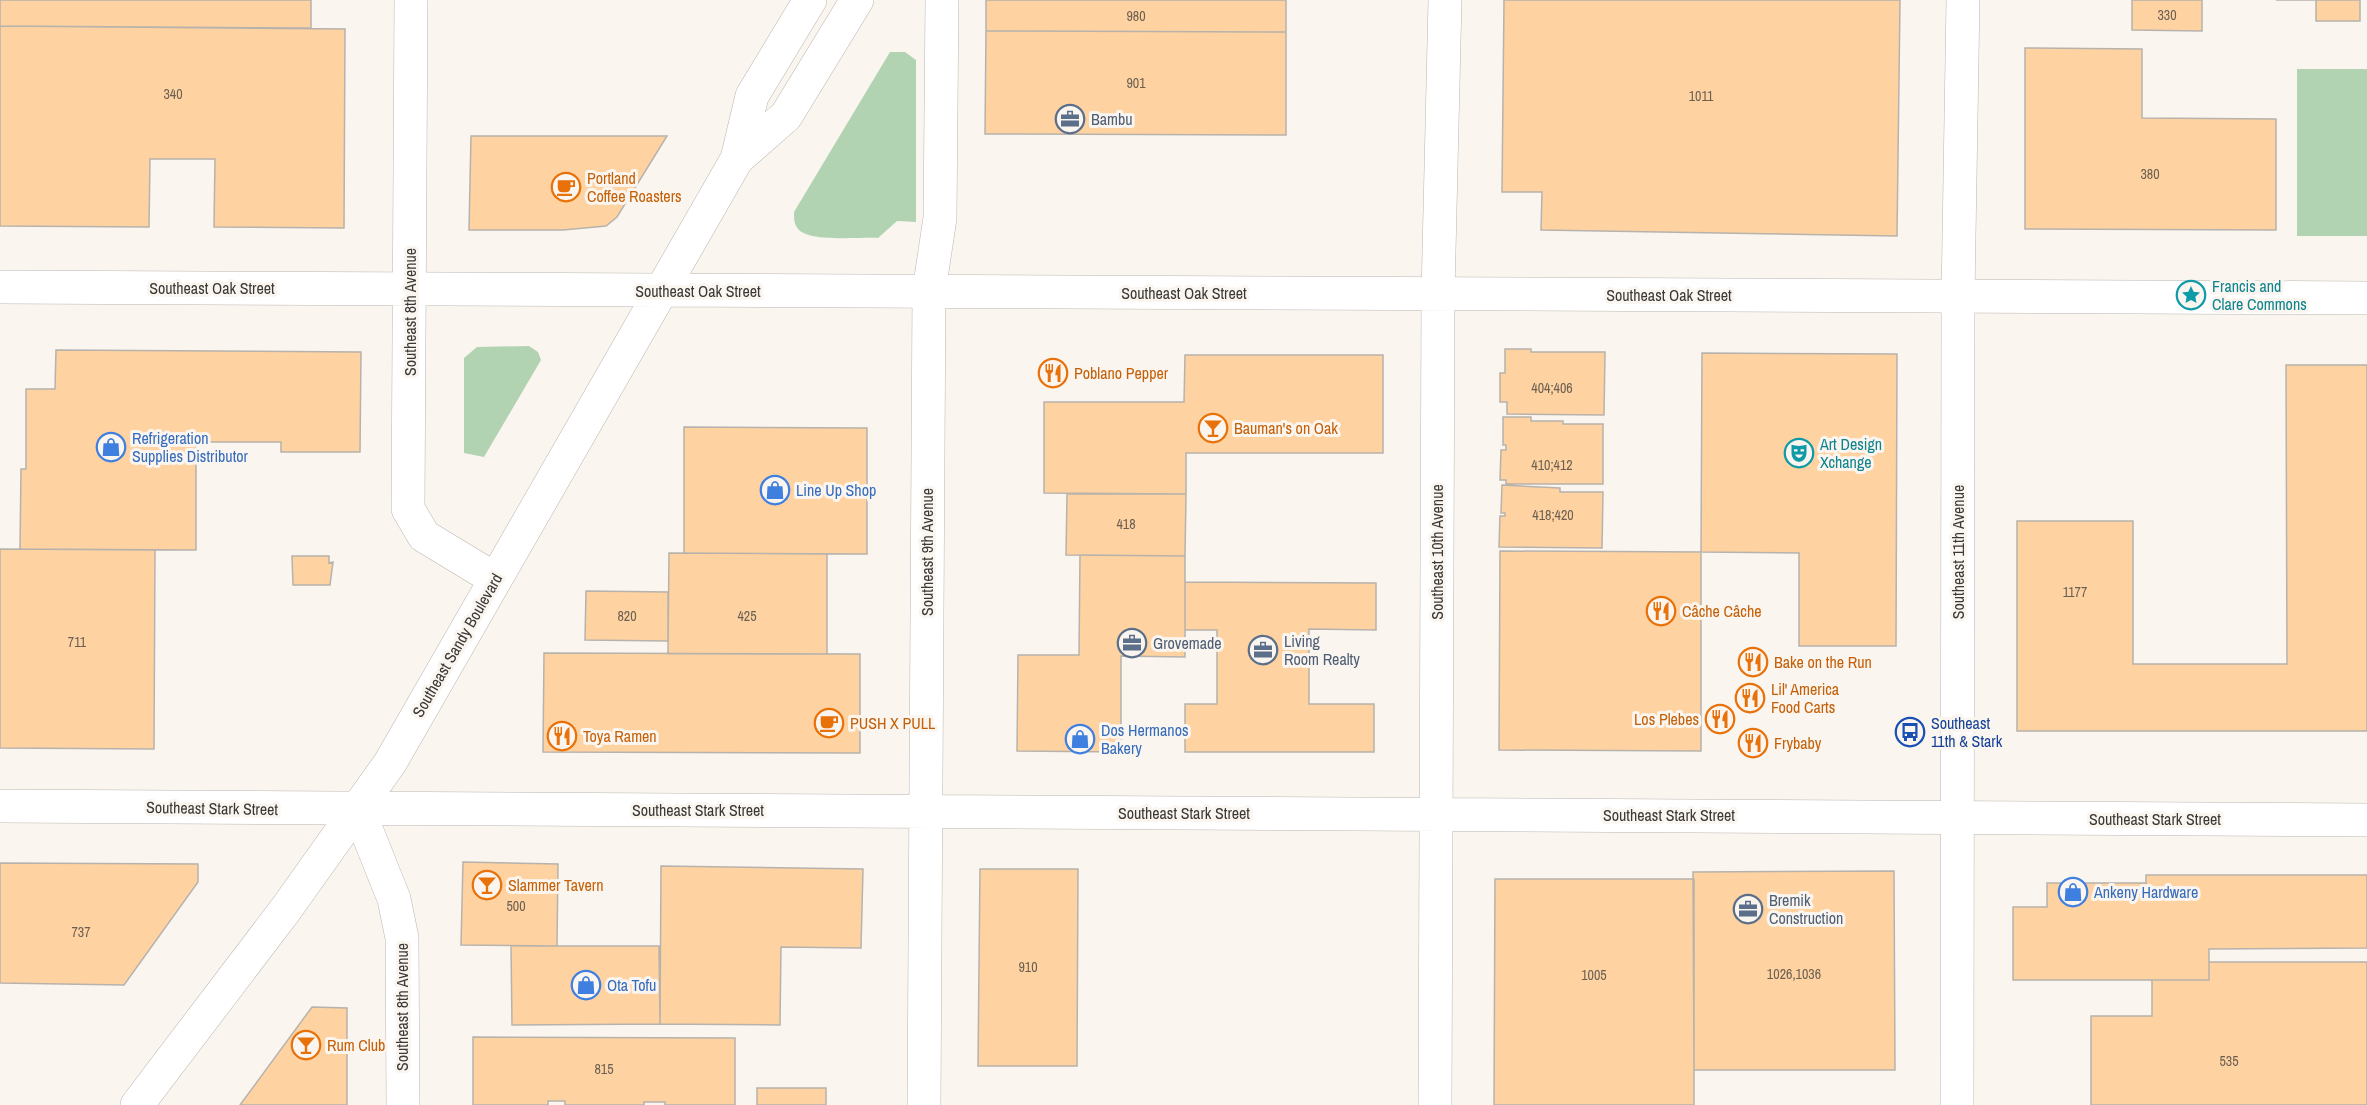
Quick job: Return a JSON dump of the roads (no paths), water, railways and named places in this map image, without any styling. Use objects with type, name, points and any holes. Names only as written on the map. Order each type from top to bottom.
[{"type":"street","name":"Southeast 8th Avenue","points":[[411,0],[408,509],[423,536],[495,579]]},
{"type":"street","name":"Southeast Sandy Boulevard","points":[[137,1105],[286,909],[390,763],[737,159],[752,96],[810,0]]},
{"type":"street","name":"Southeast Sandy Boulevard","points":[[737,159],[786,116],[857,0]]},
{"type":"street","name":"Southeast 9th Avenue","points":[[924,1105],[929,291],[940,218],[942,0]]},
{"type":"street","name":"Southeast 10th Avenue","points":[[1435,1105],[1438,294],[1445,0]]},
{"type":"street","name":"Southeast 11th Avenue","points":[[1957,1105],[1958,297],[1963,0]]},
{"type":"street","name":"Southeast Oak Street","points":[[0,287],[2367,298]]},
{"type":"street","name":"Southeast Stark Street","points":[[0,806],[2367,820]]},
{"type":"street","name":"Southeast 8th Avenue","points":[[358,809],[394,899],[402,938],[403,1105]]},
{"type":"place","name":"Bambu","points":[[1070,119]]},
{"type":"place","name":"Portland Coffee Roasters","points":[[566,187]]},
{"type":"place","name":"Francis and Clare Commons","points":[[2191,295]]},
{"type":"place","name":"Poblano Pepper","points":[[1053,373]]},
{"type":"place","name":"Bauman's on Oak","points":[[1213,428]]},
{"type":"place","name":"Refrigeration Supplies Distributor","points":[[111,447]]},
{"type":"place","name":"Art Design Xchange","points":[[1799,453]]},
{"type":"place","name":"Line Up Shop","points":[[775,490]]},
{"type":"place","name":"Câche Câche","points":[[1661,611]]},
{"type":"place","name":"Grovemade","points":[[1132,643]]},
{"type":"place","name":"Living Room Realty","points":[[1263,650]]},
{"type":"place","name":"Bake on the Run","points":[[1753,662]]},
{"type":"place","name":"Lil' America Food Carts","points":[[1750,698]]},
{"type":"place","name":"Los Plebes","points":[[1720,719]]},
{"type":"place","name":"PUSH X PULL","points":[[829,723]]},
{"type":"place","name":"Southeast 11th & Stark","points":[[1910,732]]},
{"type":"place","name":"Toya Ramen","points":[[562,736]]},
{"type":"place","name":"Dos Hermanos Bakery","points":[[1080,739]]},
{"type":"place","name":"Frybaby","points":[[1753,743]]},
{"type":"place","name":"Slammer Tavern","points":[[487,885]]},
{"type":"place","name":"Ankeny Hardware","points":[[2073,892]]},
{"type":"place","name":"Bremik Construction","points":[[1748,909]]},
{"type":"place","name":"Ota Tofu","points":[[586,985]]},
{"type":"place","name":"Rum Club","points":[[306,1045]]}]
